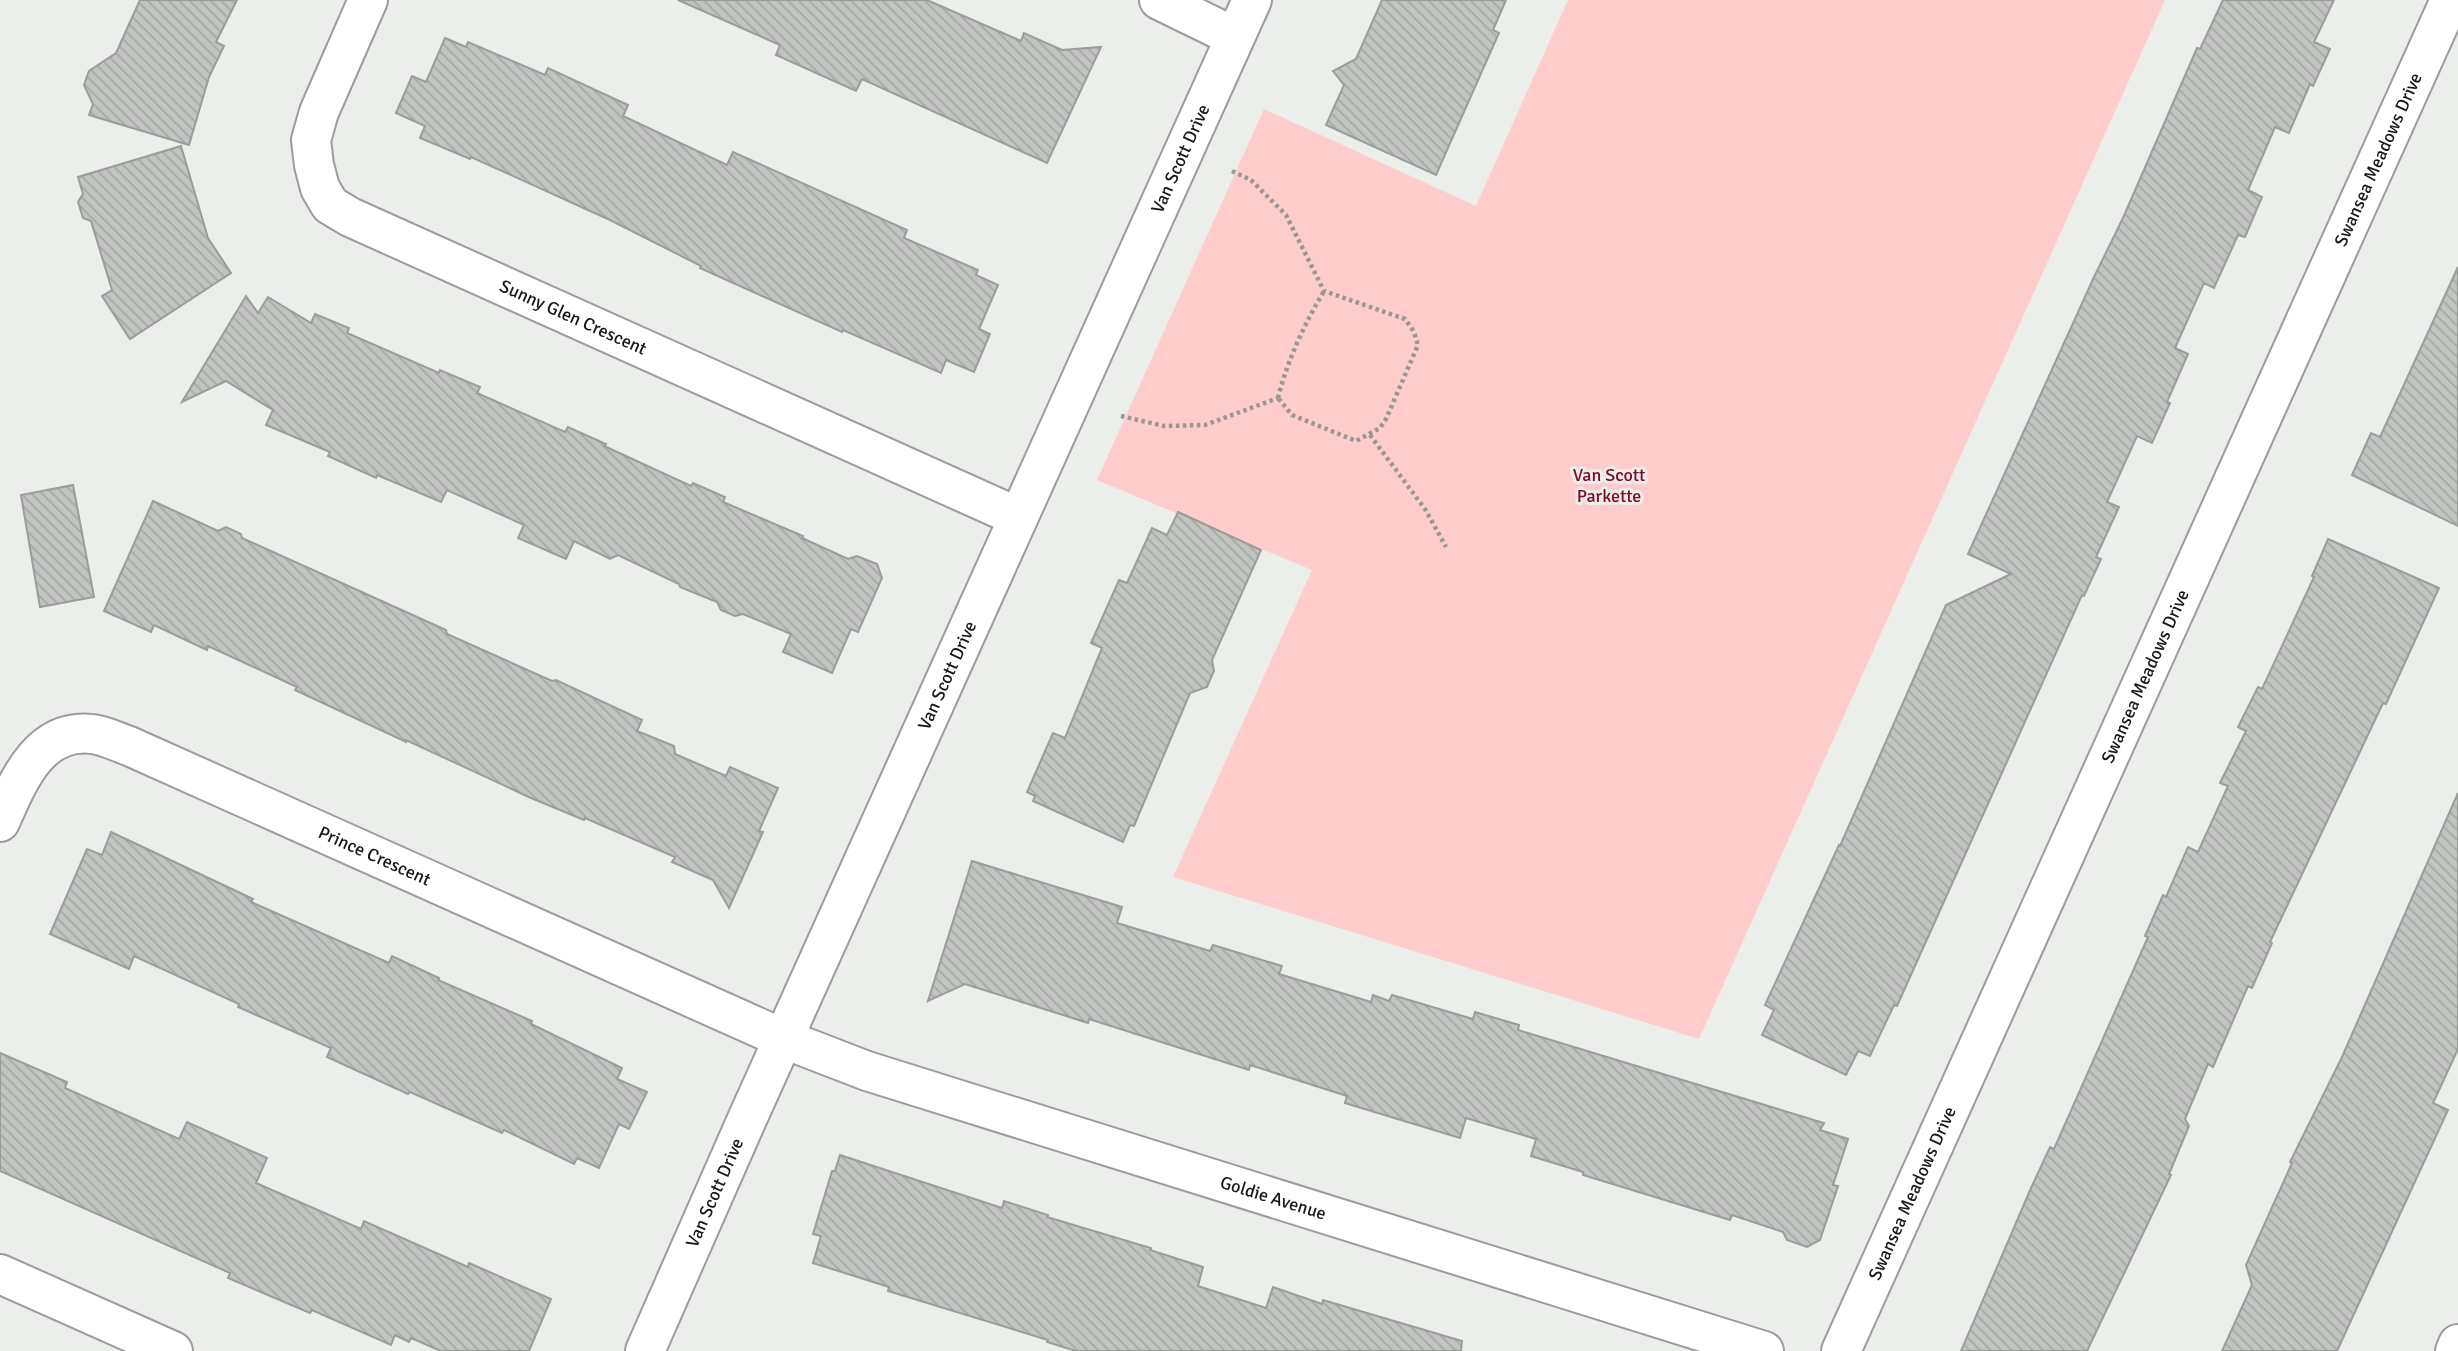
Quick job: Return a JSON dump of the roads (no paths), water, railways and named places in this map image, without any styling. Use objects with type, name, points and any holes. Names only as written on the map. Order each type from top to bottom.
[{"type":"street","name":"Sunny Glen Crescent","points":[[368,0],[319,112],[312,140],[320,188],[330,205],[350,217],[1018,517]]},
{"type":"street","points":[[1159,0],[1235,37]]},
{"type":"street","name":"Van Scott Drive","points":[[645,1351],[1252,0]]},
{"type":"street","name":"Swansea Meadows Drive","points":[[1841,1351],[2450,0]]},
{"type":"street","name":"Prince Crescent","points":[[0,822],[34,755],[59,739],[76,734],[94,734],[141,752],[784,1039]]},
{"type":"street","name":"Goldie Avenue","points":[[784,1039],[867,1071],[1764,1351]]},
{"type":"street","points":[[0,1274],[173,1351]]},
{"type":"street","points":[[2455,1351],[2458,1343]]},
{"type":"park label","name":"Van Scott Parkette","points":[[1609,485]]}]
